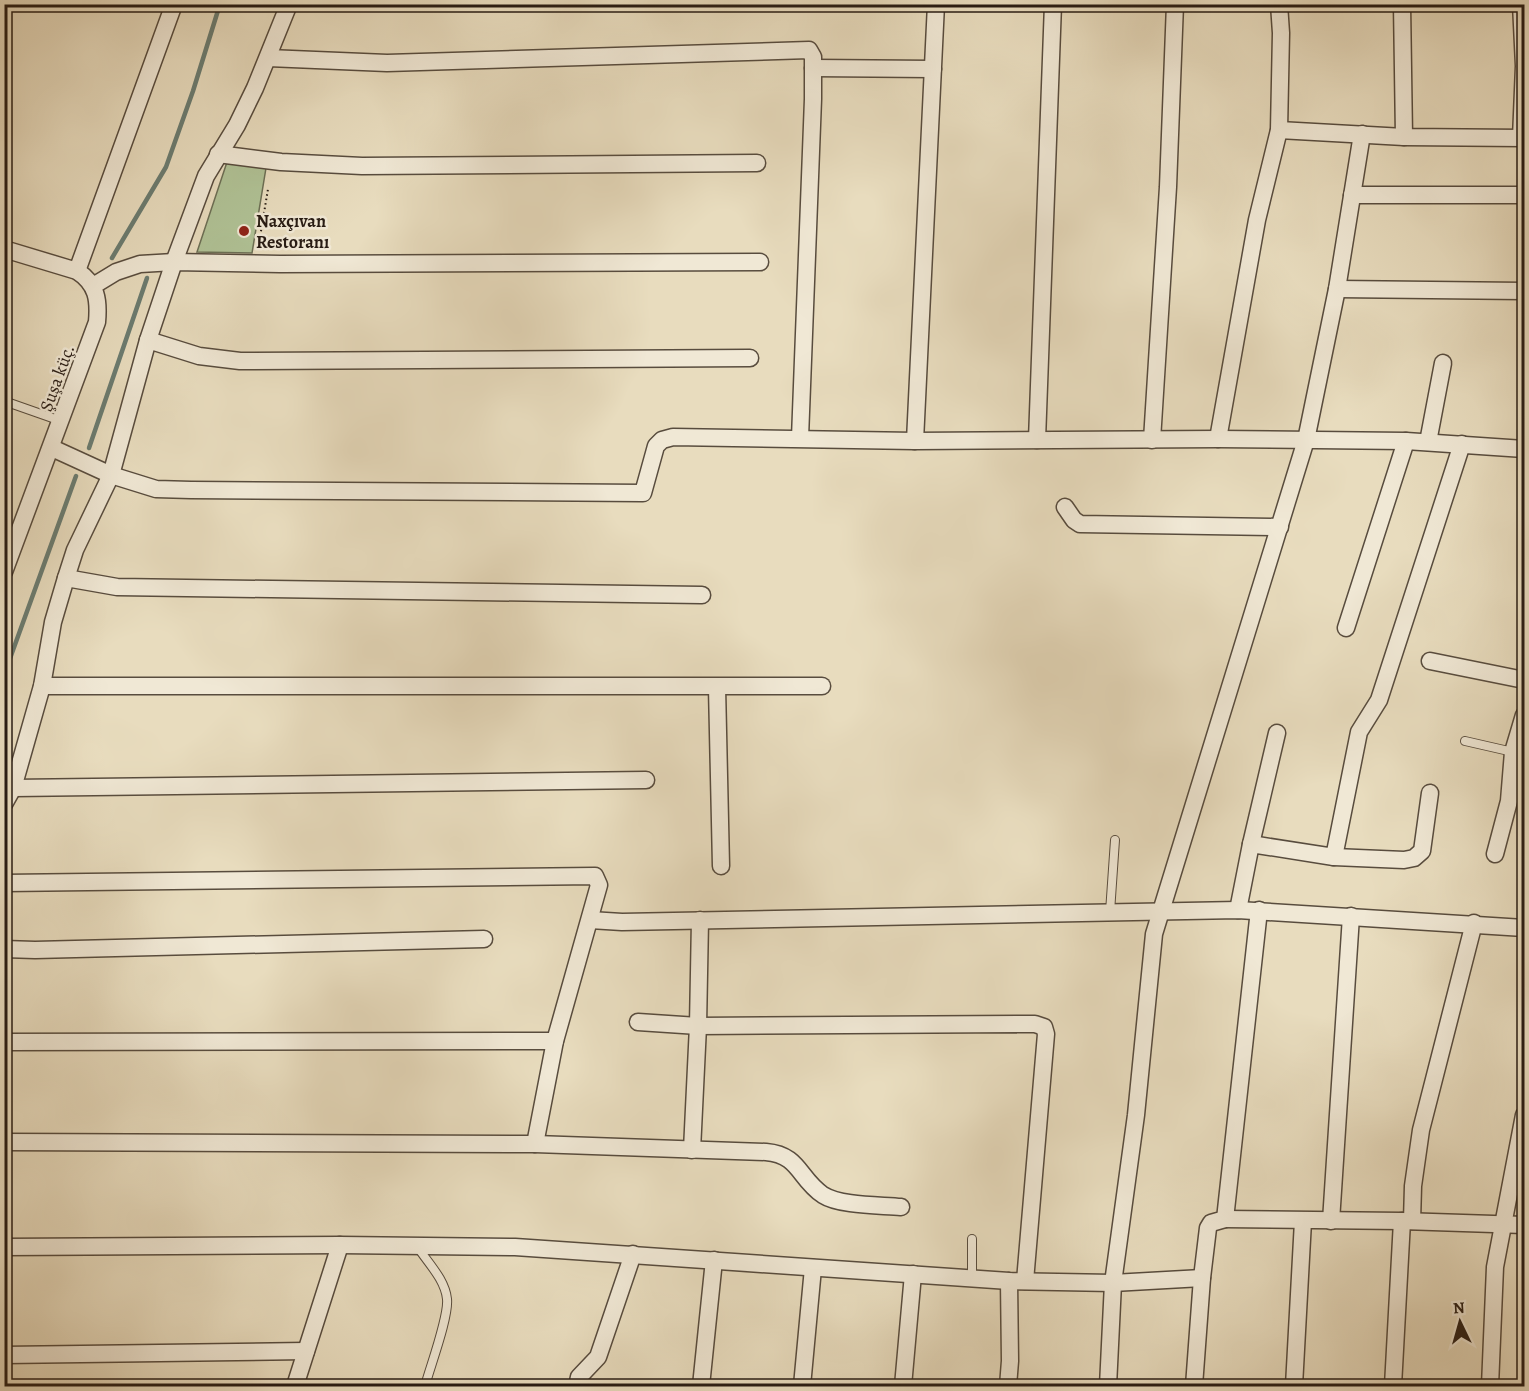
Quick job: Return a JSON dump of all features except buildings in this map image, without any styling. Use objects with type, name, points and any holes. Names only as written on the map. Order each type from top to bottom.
[{"type":"street","points":[[77,271],[174,4]]},
{"type":"street","points":[[4,804],[13,788],[42,686],[53,622],[66,578],[75,550],[111,475],[148,340],[174,262],[206,176],[237,124],[268,58],[289,4]]},
{"type":"street","points":[[915,441],[936,4]]},
{"type":"street","points":[[1037,440],[1053,4]]},
{"type":"street","points":[[1152,440],[1168,187],[1175,4]]},
{"type":"street","points":[[1218,439],[1257,220],[1279,130],[1281,33],[1279,4]]},
{"type":"street","points":[[1402,4],[1404,136]]},
{"type":"street","points":[[1279,130],[1404,136],[1523,138],[1524,66],[1521,4]]},
{"type":"street","points":[[268,58],[387,63],[808,50],[813,57],[813,68],[800,438]]},
{"type":"street","points":[[813,68],[933,69]]},
{"type":"street","points":[[1108,1386],[1113,1283],[1136,1115],[1149,963],[1159,912],[1306,440],[1337,289],[1362,134]]},
{"type":"street","points":[[218,154],[281,162],[362,166],[757,163]]},
{"type":"street","points":[[1352,195],[1524,195]]},
{"type":"street","points":[[4,249],[77,271],[93,286],[116,272],[141,264],[174,262],[256,264],[760,262]]},
{"type":"street","name":"Şuşa küç.","points":[[4,572],[97,322],[97,297],[93,286]]},
{"type":"street","points":[[1337,289],[1524,291]]},
{"type":"street","points":[[148,340],[199,356],[240,361],[750,358]]},
{"type":"street","points":[[1428,442],[1443,363]]},
{"type":"street","points":[[52,448],[111,475],[156,489],[643,493],[656,446],[662,440],[673,437],[915,441],[1218,439],[1406,441],[1524,449]]},
{"type":"street","points":[[1346,628],[1406,441]]},
{"type":"street","points":[[1334,857],[1359,732],[1379,700],[1462,444]]},
{"type":"street","points":[[1065,507],[1074,520],[1080,524],[1280,527]]},
{"type":"street","points":[[66,578],[117,587],[702,595]]},
{"type":"street","points":[[1430,661],[1524,680]]},
{"type":"street","points":[[42,686],[822,686]]},
{"type":"street","points":[[717,687],[721,866]]},
{"type":"street","points":[[1495,854],[1509,801],[1513,752],[1524,714]]},
{"type":"street","points":[[1238,910],[1277,733]]},
{"type":"street","points":[[13,788],[646,780]]},
{"type":"street","points":[[1251,844],[1334,857],[1404,860],[1414,858],[1422,851],[1430,793]]},
{"type":"street","points":[[4,883],[595,876],[598,885],[555,1041],[535,1144]]},
{"type":"street","points":[[1225,1220],[1259,910]]},
{"type":"street","points":[[590,920],[606,922],[1259,910],[1524,928]]},
{"type":"street","points":[[1331,1221],[1351,916]]},
{"type":"street","points":[[692,1150],[700,920]]},
{"type":"street","points":[[1393,1386],[1407,1221],[1421,1130],[1474,923]]},
{"type":"street","points":[[4,949],[59,950],[484,939]]},
{"type":"street","points":[[638,1022],[698,1026],[1035,1024],[1044,1027],[1046,1034],[1017,1281],[1008,1386]]},
{"type":"street","points":[[4,1042],[555,1041]]},
{"type":"street","points":[[1490,1386],[1495,1267],[1524,1115]]},
{"type":"street","points":[[4,1142],[535,1144],[780,1153],[791,1159],[802,1174],[824,1195],[837,1201],[902,1207]]},
{"type":"street","points":[[1194,1386],[1202,1278],[1208,1228],[1211,1223],[1225,1220],[1407,1221],[1524,1225]]},
{"type":"street","points":[[1294,1386],[1303,1221]]},
{"type":"street","points":[[296,1386],[340,1245]]},
{"type":"street","points":[[4,1247],[416,1245],[515,1247],[1017,1281],[1113,1283],[1202,1278]]},
{"type":"street","points":[[577,1386],[579,1377],[598,1357],[633,1254]]},
{"type":"street","points":[[701,1386],[714,1260]]},
{"type":"street","points":[[802,1386],[813,1268]]},
{"type":"street","points":[[903,1386],[913,1274]]},
{"type":"street","points":[[4,1355],[306,1351]]},
{"type":"lane","points":[[4,401],[62,421]]},
{"type":"lane","points":[[1465,741],[1513,752]]},
{"type":"lane","points":[[1110,912],[1115,840]]},
{"type":"lane","points":[[972,1239],[972,1277]]},
{"type":"lane","points":[[416,1245],[434,1270],[447,1299],[446,1313],[425,1386]]},
{"type":"path","points":[[256,264],[268,189]]},
{"type":"green space","points":[[227,162],[266,168],[252,253],[197,252]]},
{"type":"waterway","points":[[112,258],[166,167],[220,4]]},
{"type":"waterway","points":[[89,448],[147,278]]},
{"type":"waterway","points":[[4,675],[76,476]]},
{"type":"place","name":"Naxçıvan Restoranı","points":[[244,231]]}]
